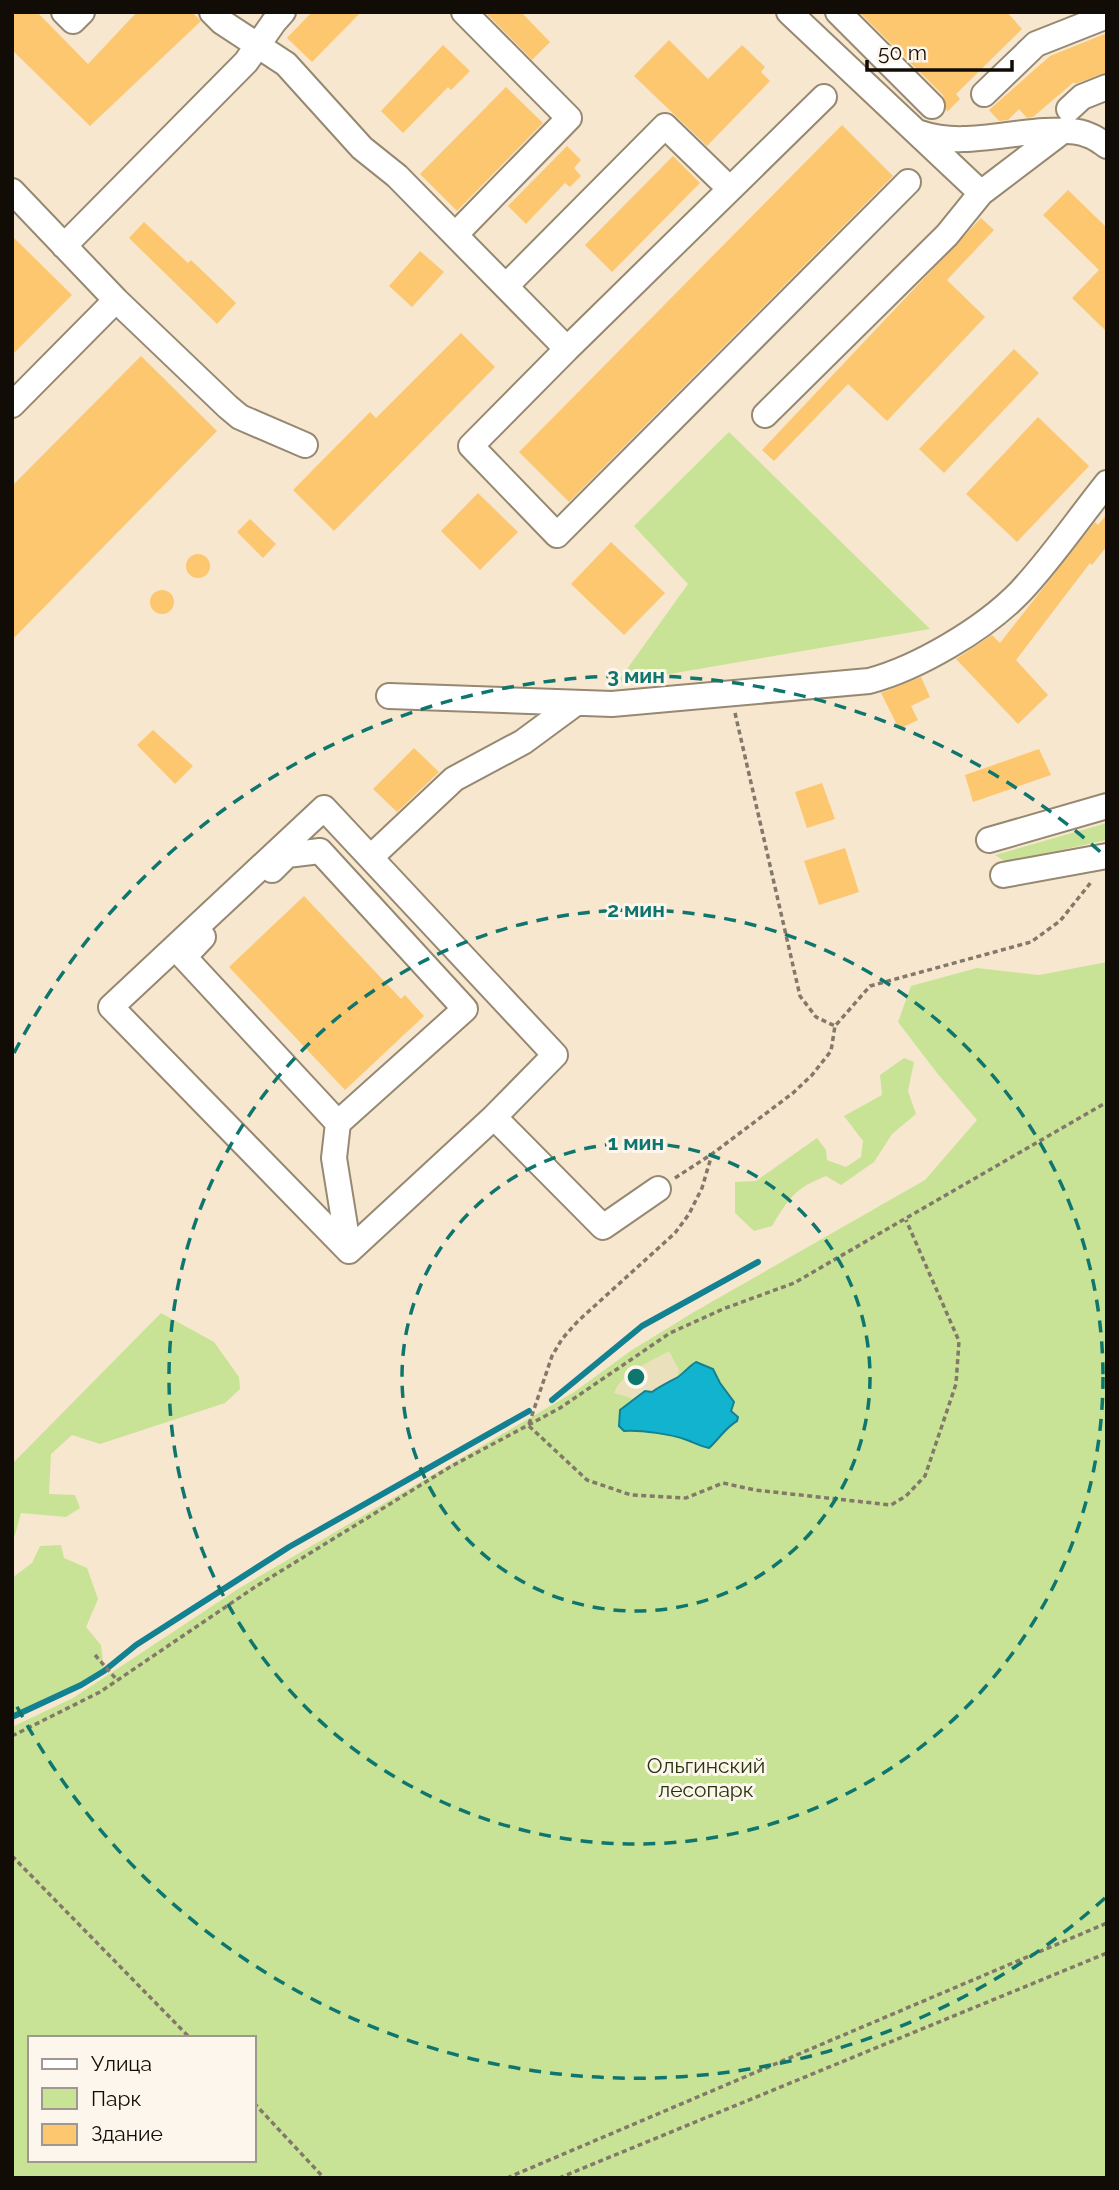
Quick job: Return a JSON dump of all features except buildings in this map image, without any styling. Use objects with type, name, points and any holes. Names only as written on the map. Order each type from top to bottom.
[{"type":"street","points":[[64,12],[73,22],[82,12]]},
{"type":"street","points":[[212,12],[222,22],[286,64],[362,148],[397,176],[567,349]]},
{"type":"street","points":[[64,246],[246,62],[283,12]]},
{"type":"street","points":[[455,234],[569,118],[464,12]]},
{"type":"street","points":[[789,12],[981,193]]},
{"type":"street","points":[[838,12],[932,106]]},
{"type":"street","points":[[984,94],[1037,44],[1107,16]]},
{"type":"street","points":[[765,415],[947,234],[981,193],[1066,120],[1082,97],[1107,87]]},
{"type":"street","points":[[824,97],[471,446],[557,535],[908,182]]},
{"type":"street","points":[[920,133],[944,139],[975,138],[1066,120],[1107,146]]},
{"type":"street","points":[[506,286],[665,126],[730,189]]},
{"type":"street","points":[[12,191],[116,300],[240,417],[305,445]]},
{"type":"street","points":[[12,405],[116,300]]},
{"type":"street","points":[[388,696],[612,704],[869,681],[896,674],[938,652],[1020,591],[1107,483]]},
{"type":"street","points":[[371,857],[454,779],[523,742],[576,703]]},
{"type":"street","points":[[989,839],[1107,806]]},
{"type":"street","points":[[324,807],[555,1055],[494,1117],[349,1251],[111,1007],[324,807]]},
{"type":"street","points":[[338,1123],[184,957],[287,855],[320,851],[465,1009],[338,1123],[334,1158],[349,1251]]},
{"type":"street","points":[[1003,875],[1103,864]]},
{"type":"street","points":[[494,1117],[603,1227],[665,1184]]},
{"type":"path","points":[[731,694],[800,996],[816,1017],[835,1026]]},
{"type":"path","points":[[665,1184],[712,1154],[793,1093],[812,1075],[831,1051],[835,1026],[870,986],[1031,942],[1060,920],[1103,864]]},
{"type":"path","points":[[12,1736],[100,1692],[278,1572],[450,1467],[560,1408],[670,1333],[723,1309],[794,1283],[1107,1102]]},
{"type":"path","points":[[529,1426],[552,1356],[562,1339],[578,1321],[675,1233],[689,1214],[702,1188],[712,1154]]},
{"type":"path","points":[[529,1426],[587,1480],[631,1495],[686,1498],[723,1483],[755,1490],[891,1505],[906,1496],[925,1476],[956,1384],[959,1341],[905,1219]]},
{"type":"path","points":[[94,1655],[117,1680]]},
{"type":"path","points":[[12,1856],[188,2036]]},
{"type":"path","points":[[507,2178],[1107,1923]]},
{"type":"path","points":[[559,2178],[1107,1953]]},
{"type":"path","points":[[256,2105],[324,2178]]},
{"type":"green space","points":[[729,432],[930,629],[617,683],[688,584],[634,526]]},
{"type":"green space","points":[[1107,823],[1107,840],[1006,862],[995,855]]},
{"type":"green space","name":"Ольгинский лесопарк","points":[[1107,962],[1107,2178],[12,2178],[12,1727],[73,1698],[238,1589],[574,1392],[632,1350],[694,1312],[925,1180],[977,1120],[898,1022],[911,986],[977,968],[1039,975]]},
{"type":"green space","points":[[904,1058],[914,1062],[908,1091],[916,1114],[892,1134],[874,1162],[841,1185],[826,1176],[807,1185],[788,1201],[772,1226],[754,1231],[735,1213],[735,1182],[756,1181],[817,1138],[826,1150],[827,1160],[846,1167],[861,1157],[863,1141],[844,1116],[882,1095],[880,1075]]},
{"type":"green space","points":[[161,1313],[214,1342],[239,1377],[240,1389],[225,1403],[100,1444],[72,1435],[51,1454],[49,1494],[75,1495],[80,1508],[66,1517],[21,1513],[15,1535],[12,1537],[12,1464]]},
{"type":"green space","points":[[61,1545],[64,1558],[87,1568],[98,1599],[86,1627],[101,1645],[104,1671],[81,1685],[12,1717],[12,1578],[32,1563],[40,1546]]},
{"type":"sand","points":[[669,1351],[679,1370],[677,1378],[652,1392],[645,1391],[634,1399],[614,1393],[623,1379]]},
{"type":"water","points":[[696,1362],[713,1369],[734,1402],[731,1411],[738,1417],[709,1448],[665,1434],[624,1431],[619,1426],[620,1410],[645,1391],[652,1392],[678,1377]]},
{"type":"waterway","points":[[552,1400],[642,1326],[758,1262]]},
{"type":"waterway","points":[[12,1717],[81,1685],[104,1671],[136,1645],[289,1547],[529,1411]]}]
